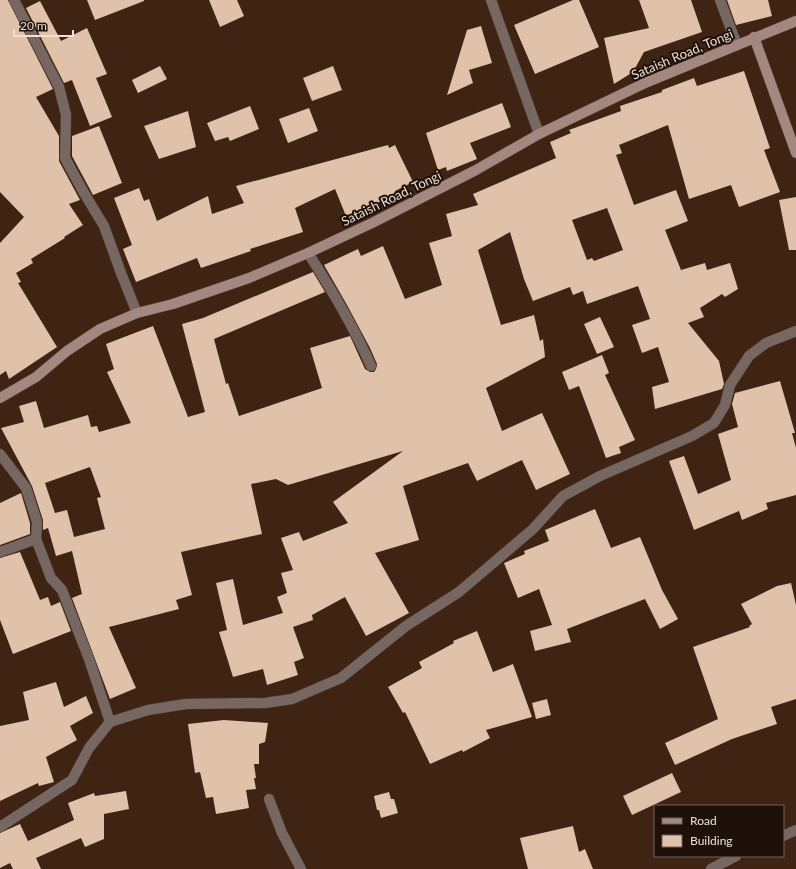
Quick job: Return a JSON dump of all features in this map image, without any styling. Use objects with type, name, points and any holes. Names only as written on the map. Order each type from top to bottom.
[{"type":"street","points":[[14,0],[59,88],[66,115],[65,158],[104,226],[137,313]]},
{"type":"street","points":[[491,0],[539,134]]},
{"type":"street","points":[[720,0],[737,45]]},
{"type":"street","name":"Sataish Road, Tongi","points":[[0,398],[36,377],[67,351],[100,329],[137,313],[173,304],[236,283],[308,253],[372,223],[476,170],[539,134],[645,83],[796,21]]},
{"type":"street","points":[[754,38],[796,153]]},
{"type":"street","points":[[308,253],[356,333],[371,366]]},
{"type":"street","points":[[0,827],[72,780],[89,748],[110,722],[148,710],[186,704],[265,703],[292,699],[341,678],[406,626],[459,592],[533,529],[563,496],[600,476],[692,436],[714,422],[725,405],[730,385],[749,356],[766,343],[796,331]]},
{"type":"street","points":[[0,454],[26,488],[37,522],[36,539],[51,578],[62,590],[89,659],[110,722]]},
{"type":"street","points":[[0,552],[36,539]]},
{"type":"street","points":[[269,799],[282,833],[301,869]]},
{"type":"street","points":[[784,836],[796,830]]},
{"type":"street","points":[[711,869],[734,857]]},
{"type":"building","points":[[0,0],[8,0],[53,89],[36,97],[59,136],[59,161],[80,200],[69,204],[83,225],[31,259],[33,263],[16,273],[21,282],[18,283],[57,347],[9,379],[6,371],[0,375],[0,243],[24,217],[0,192]]},
{"type":"building","points":[[87,0],[144,0],[144,1],[95,20]]},
{"type":"building","points":[[209,0],[237,0],[244,16],[220,27]]},
{"type":"building","points":[[573,0],[579,0],[599,47],[535,74],[514,25]]},
{"type":"building","points":[[639,0],[691,0],[702,32],[644,52],[633,72],[614,84],[604,38],[649,28]]},
{"type":"building","points":[[727,0],[768,0],[772,16],[736,25]]},
{"type":"building","points":[[40,1],[61,41],[87,28],[107,74],[96,78],[112,117],[90,126],[72,80],[64,83],[26,8]]},
{"type":"building","points":[[481,26],[492,63],[469,70],[473,83],[447,95],[467,30]]},
{"type":"building","points":[[160,66],[167,79],[138,93],[132,80]]},
{"type":"building","points":[[333,66],[342,90],[312,101],[303,78]]},
{"type":"building","points":[[744,71],[770,148],[764,150],[780,192],[739,207],[731,185],[689,199],[668,125],[619,145],[622,153],[616,155],[634,205],[676,190],[688,221],[665,230],[681,270],[705,263],[707,270],[730,263],[738,289],[725,297],[722,294],[700,308],[704,317],[688,323],[719,361],[724,384],[722,389],[655,409],[652,387],[669,382],[658,347],[642,353],[632,325],[650,319],[638,286],[587,304],[583,291],[573,295],[570,287],[533,301],[524,279],[510,232],[478,250],[501,325],[534,315],[540,341],[543,339],[545,357],[486,388],[502,431],[542,413],[570,474],[536,490],[522,460],[477,481],[468,463],[403,486],[419,540],[375,553],[409,613],[366,636],[345,597],[312,615],[313,620],[293,627],[304,658],[294,662],[298,675],[267,685],[263,669],[233,677],[219,632],[227,630],[216,583],[233,579],[243,625],[283,613],[277,597],[287,593],[281,573],[293,570],[281,538],[299,532],[303,541],[348,523],[333,502],[403,451],[288,485],[276,479],[251,484],[262,534],[181,552],[192,595],[176,600],[179,609],[109,627],[136,688],[110,699],[72,598],[82,594],[72,551],[56,556],[48,528],[43,530],[43,520],[32,486],[1,428],[24,422],[19,406],[36,401],[44,428],[88,415],[91,427],[97,426],[99,432],[131,423],[107,372],[114,369],[106,344],[153,326],[188,417],[205,412],[182,324],[203,318],[313,272],[325,292],[214,339],[226,384],[228,383],[239,416],[322,388],[310,348],[350,336],[365,369],[370,372],[374,372],[377,364],[370,348],[324,265],[358,249],[361,256],[383,246],[405,299],[442,285],[429,243],[452,236],[446,214],[478,205],[473,194],[556,158],[550,142],[571,133],[569,130],[621,111],[620,106],[662,92],[662,90],[694,78],[697,86]],"holes":[[[607,208],[623,250],[594,261],[592,258],[587,260],[572,220]],[[90,467],[101,497],[97,498],[105,529],[74,537],[67,510],[55,513],[45,483]]]},
{"type":"building","points":[[502,103],[511,127],[470,143],[477,159],[447,171],[446,167],[438,170],[426,133]]},
{"type":"building","points":[[250,106],[259,129],[230,141],[228,137],[215,141],[207,123]]},
{"type":"building","points":[[309,108],[318,131],[288,143],[279,119]]},
{"type":"building","points":[[188,111],[196,147],[159,159],[144,126]]},
{"type":"building","points":[[99,126],[122,183],[93,195],[72,156],[72,136]]},
{"type":"building","points":[[388,145],[389,148],[395,145],[413,182],[395,191],[396,195],[346,216],[335,189],[295,208],[303,232],[250,249],[251,251],[201,268],[197,258],[136,282],[123,249],[132,245],[114,198],[139,188],[144,201],[149,199],[157,221],[208,196],[212,214],[244,203],[236,186]]},
{"type":"building","points":[[796,197],[796,250],[789,250],[779,200]]},
{"type":"building","points":[[600,317],[614,347],[597,354],[584,324]]},
{"type":"building","points":[[602,355],[609,373],[605,375],[635,440],[619,447],[621,453],[606,458],[579,386],[569,390],[562,372]]},
{"type":"building","points":[[780,381],[795,433],[792,433],[796,448],[796,495],[766,503],[768,509],[742,520],[739,511],[694,530],[669,461],[684,456],[698,494],[731,480],[718,434],[738,427],[732,404],[735,393]]},
{"type":"building","points":[[21,493],[30,523],[30,534],[0,545],[0,503]]},
{"type":"building","points":[[595,509],[611,548],[640,537],[662,590],[678,619],[660,629],[645,599],[567,629],[571,642],[535,651],[530,631],[552,625],[539,589],[518,598],[504,563],[525,554],[524,551],[549,541],[545,530]]},
{"type":"building","points":[[20,552],[40,600],[48,597],[51,606],[60,602],[71,631],[13,654],[0,620],[0,558]]},
{"type":"building","points":[[791,583],[796,605],[796,699],[771,707],[777,724],[732,739],[675,765],[665,743],[718,719],[693,647],[750,627],[749,626],[752,624],[741,604],[777,586]]},
{"type":"building","points":[[477,631],[493,672],[513,664],[532,717],[486,730],[490,738],[463,752],[462,750],[430,764],[405,712],[403,713],[388,687],[422,668],[419,662],[454,643],[453,641]]},
{"type":"building","points":[[56,682],[64,707],[86,696],[93,713],[70,726],[77,740],[46,757],[54,782],[39,786],[38,783],[0,801],[0,726],[29,720],[23,692]]},
{"type":"building","points":[[547,699],[551,715],[536,719],[532,703]]},
{"type":"building","points":[[224,720],[268,723],[265,742],[259,744],[259,764],[254,764],[256,789],[246,790],[249,808],[216,814],[213,797],[206,798],[200,772],[195,773],[188,724]]},
{"type":"building","points":[[672,773],[681,792],[632,815],[623,796]]},
{"type":"building","points":[[126,791],[129,809],[104,814],[104,839],[85,847],[81,838],[36,858],[41,869],[13,869],[10,863],[0,868],[0,833],[20,824],[28,841],[74,820],[68,803],[94,793],[95,796]]},
{"type":"building","points":[[389,792],[391,799],[394,799],[398,813],[381,818],[379,810],[377,810],[374,796]]},
{"type":"building","points":[[573,826],[579,852],[585,849],[593,869],[528,869],[520,838]]}]
